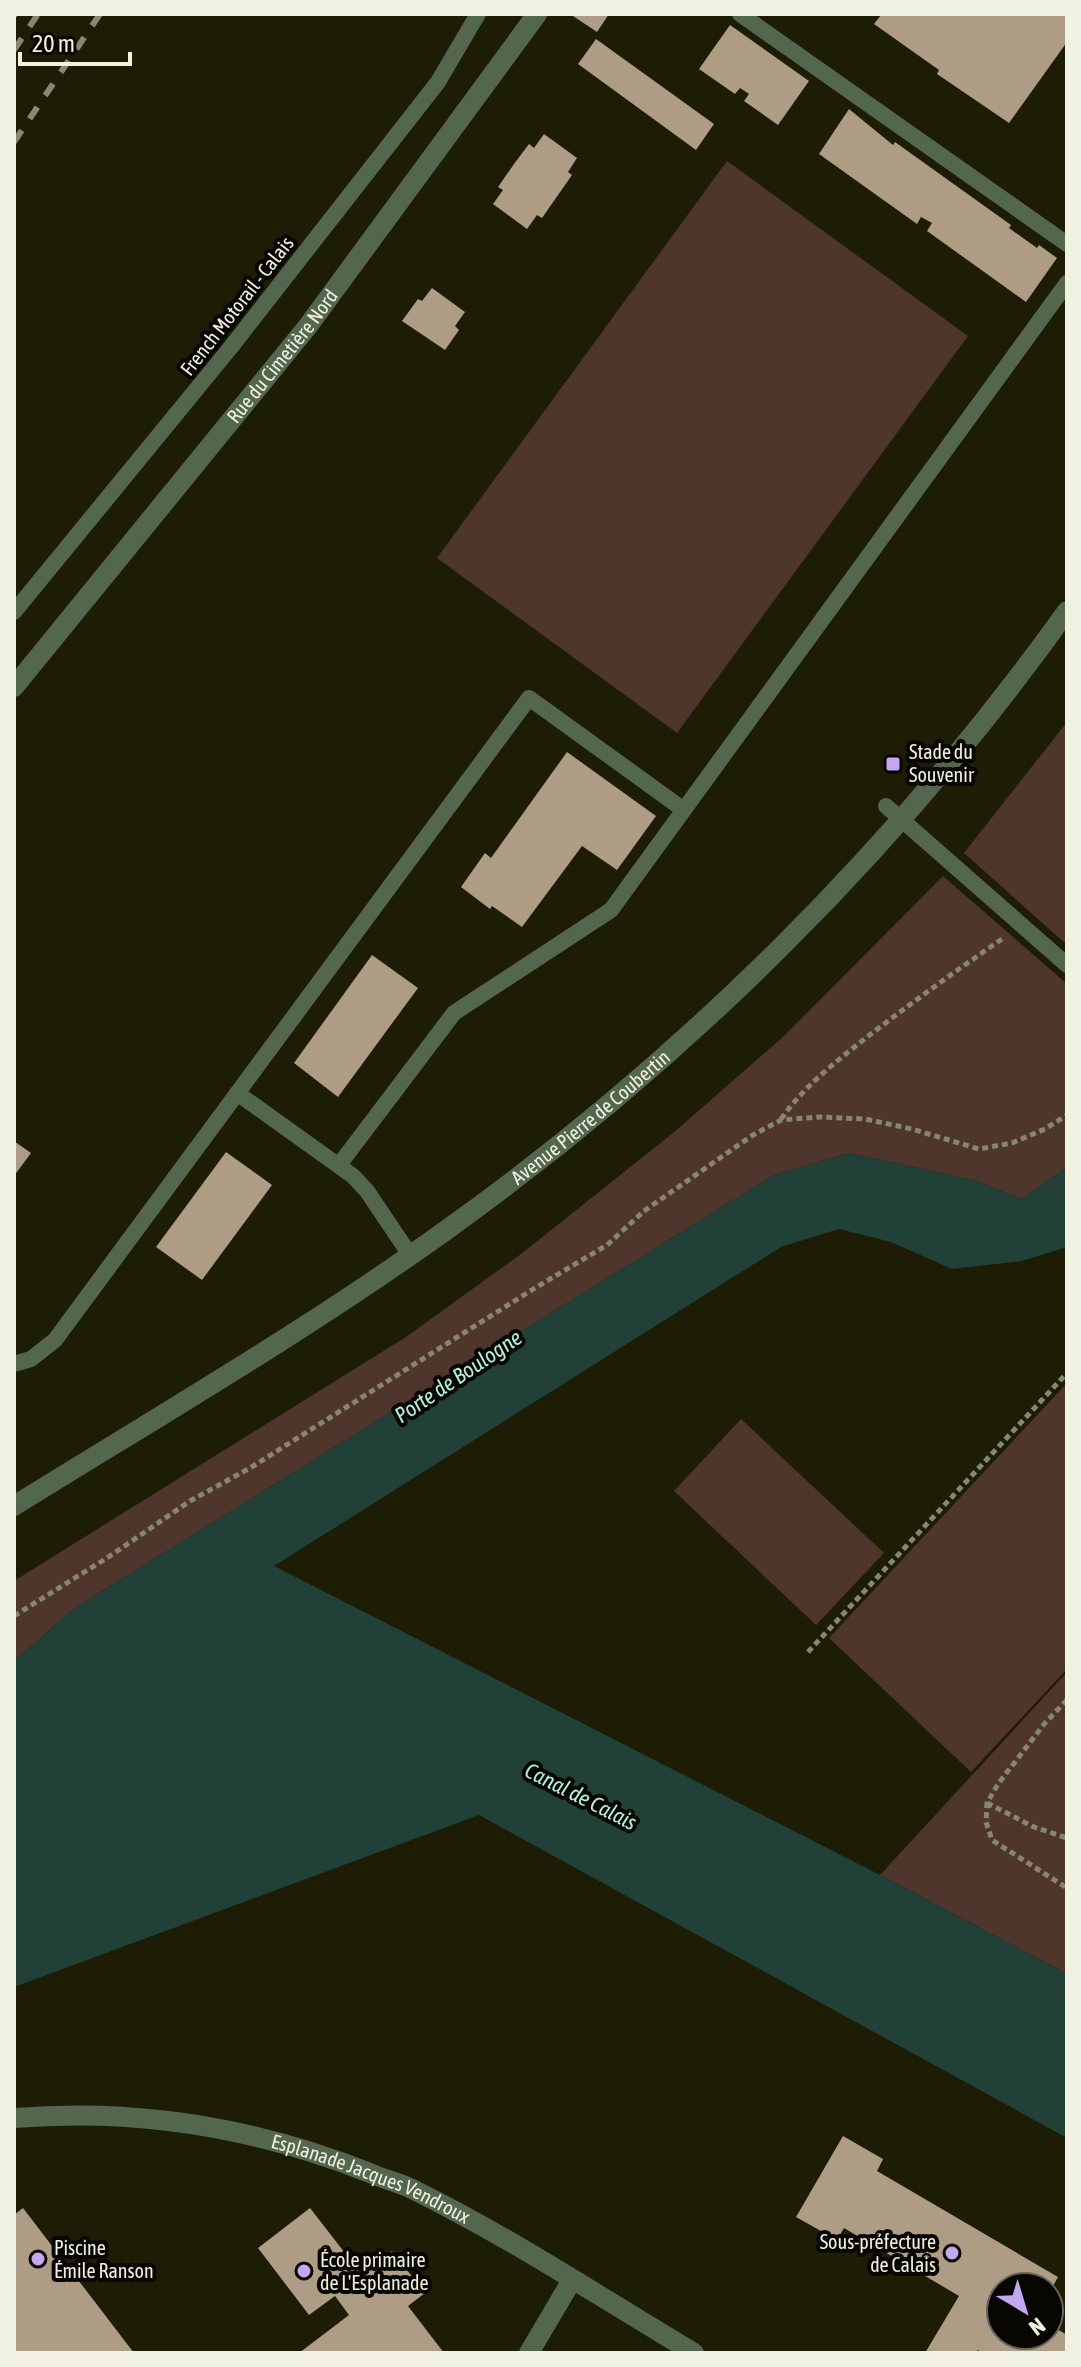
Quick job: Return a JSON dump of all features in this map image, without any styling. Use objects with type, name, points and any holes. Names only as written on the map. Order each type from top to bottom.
[{"type":"street","name":"Rue du Cimetière Nord","points":[[14,687],[299,337],[537,14]]},
{"type":"street","name":"Avenue Pierre de Coubertin","points":[[14,1506],[253,1358],[410,1255],[539,1160],[644,1072],[811,918],[894,813],[973,734],[1067,611]]},
{"type":"street","name":"Esplanade Jacques Vendroux","points":[[14,2118],[66,2115],[146,2118],[242,2132],[330,2157],[407,2187],[461,2215],[694,2353]]},
{"type":"street","points":[[529,2353],[572,2280]]},
{"type":"lane","name":"French Motorail - Calais","points":[[14,612],[231,347],[438,82],[478,14]]},
{"type":"lane","points":[[740,14],[1067,244]]},
{"type":"lane","points":[[339,1165],[454,1013],[611,910],[1067,283]]},
{"type":"lane","points":[[14,1364],[31,1359],[55,1340],[529,698],[684,810]]},
{"type":"lane","points":[[894,813],[1067,965]]},
{"type":"lane","points":[[237,1093],[339,1165],[367,1191],[410,1255]]},
{"type":"path","points":[[781,1120],[796,1098],[843,1056],[920,996],[1022,924]]},
{"type":"path","points":[[14,1616],[190,1501],[250,1468],[607,1245],[644,1211],[753,1135],[781,1120],[820,1117],[865,1119],[979,1149],[1012,1143],[1045,1129],[1067,1115]]},
{"type":"path","points":[[808,1652],[1067,1373]]},
{"type":"path","points":[[1067,1700],[1045,1723],[987,1803],[986,1822],[992,1840],[1067,1888]]},
{"type":"path","points":[[987,1803],[1034,1827],[1067,1838]]},
{"type":"shaded area","points":[[727,161],[968,336],[677,733],[437,558]]},
{"type":"shaded area","points":[[1067,722],[1067,945],[964,853]]},
{"type":"shaded area","points":[[943,876],[1067,984],[1067,1167],[1022,1199],[973,1180],[849,1153],[772,1176],[75,1608],[14,1661],[14,1581],[406,1337],[521,1254],[673,1133],[783,1037]]},
{"type":"shaded area","points":[[1067,1383],[1067,1669],[971,1772],[829,1638]]},
{"type":"shaded area","points":[[741,1419],[884,1553],[816,1625],[674,1491]]},
{"type":"shaded area","points":[[1067,1672],[1067,1974],[880,1875]]},
{"type":"water","points":[[849,1153],[973,1180],[1022,1199],[1067,1167],[1067,1247],[1022,1261],[952,1269],[891,1242],[839,1229],[781,1247],[274,1566],[880,1875],[1067,1974],[1067,2138],[479,1815],[14,1987],[14,1661],[75,1608],[772,1176]]},
{"type":"building","points":[[570,14],[609,14],[597,32]]},
{"type":"building","points":[[882,14],[1067,14],[1067,42],[1009,123],[937,74],[939,70],[874,24]]},
{"type":"building","points":[[730,25],[809,81],[778,125],[744,101],[749,94],[740,88],[735,94],[699,69]]},
{"type":"building","points":[[596,39],[714,124],[696,150],[578,64]]},
{"type":"building","points":[[849,109],[893,145],[895,142],[1011,225],[1009,228],[1057,258],[1026,302],[927,231],[932,223],[921,217],[917,224],[819,154]]},
{"type":"building","points":[[544,134],[577,158],[568,172],[572,175],[542,218],[537,215],[527,229],[493,204],[503,190],[498,187],[514,164],[529,144],[534,148]]},
{"type":"building","points":[[432,288],[465,312],[455,326],[459,330],[445,350],[402,321],[418,299],[422,301]]},
{"type":"building","points":[[567,752],[656,816],[617,870],[582,846],[522,927],[492,906],[490,909],[461,887],[485,853],[491,858]]},
{"type":"building","points":[[372,955],[418,988],[338,1097],[294,1063]]},
{"type":"building","points":[[14,1141],[31,1153],[14,1176]]},
{"type":"building","points":[[226,1152],[272,1185],[202,1280],[156,1247]]},
{"type":"building","name":"Sous-préfecture de Calais","points":[[843,2136],[883,2159],[877,2171],[1048,2271],[985,2271],[985,2351],[1065,2351],[1065,2334],[1067,2353],[982,2353],[978,2350],[976,2353],[925,2353],[959,2296],[844,2228],[837,2240],[796,2217]]},
{"type":"building","name":"Piscine Émile Ranson","points":[[23,2208],[134,2353],[14,2353],[14,2215]]},
{"type":"building","points":[[310,2208],[362,2275],[392,2251],[425,2293],[408,2306],[444,2353],[299,2353],[349,2315],[335,2296],[309,2315],[258,2248]]},
{"type":"railway","points":[[14,50],[38,14]]},
{"type":"railway","points":[[14,142],[100,14]]},
{"type":"place","name":"Stade du Souvenir","points":[[893,764]]},
{"type":"place","name":"Sous-préfecture de Calais","points":[[952,2253]]},
{"type":"place","name":"Piscine Émile Ranson","points":[[38,2259]]},
{"type":"place","name":"École primaire de L'Esplanade","points":[[304,2271]]},
{"type":"water label","name":"Porte de Boulogne","points":[[458,1376]]},
{"type":"water label","name":"Canal de Calais","points":[[581,1796]]}]
